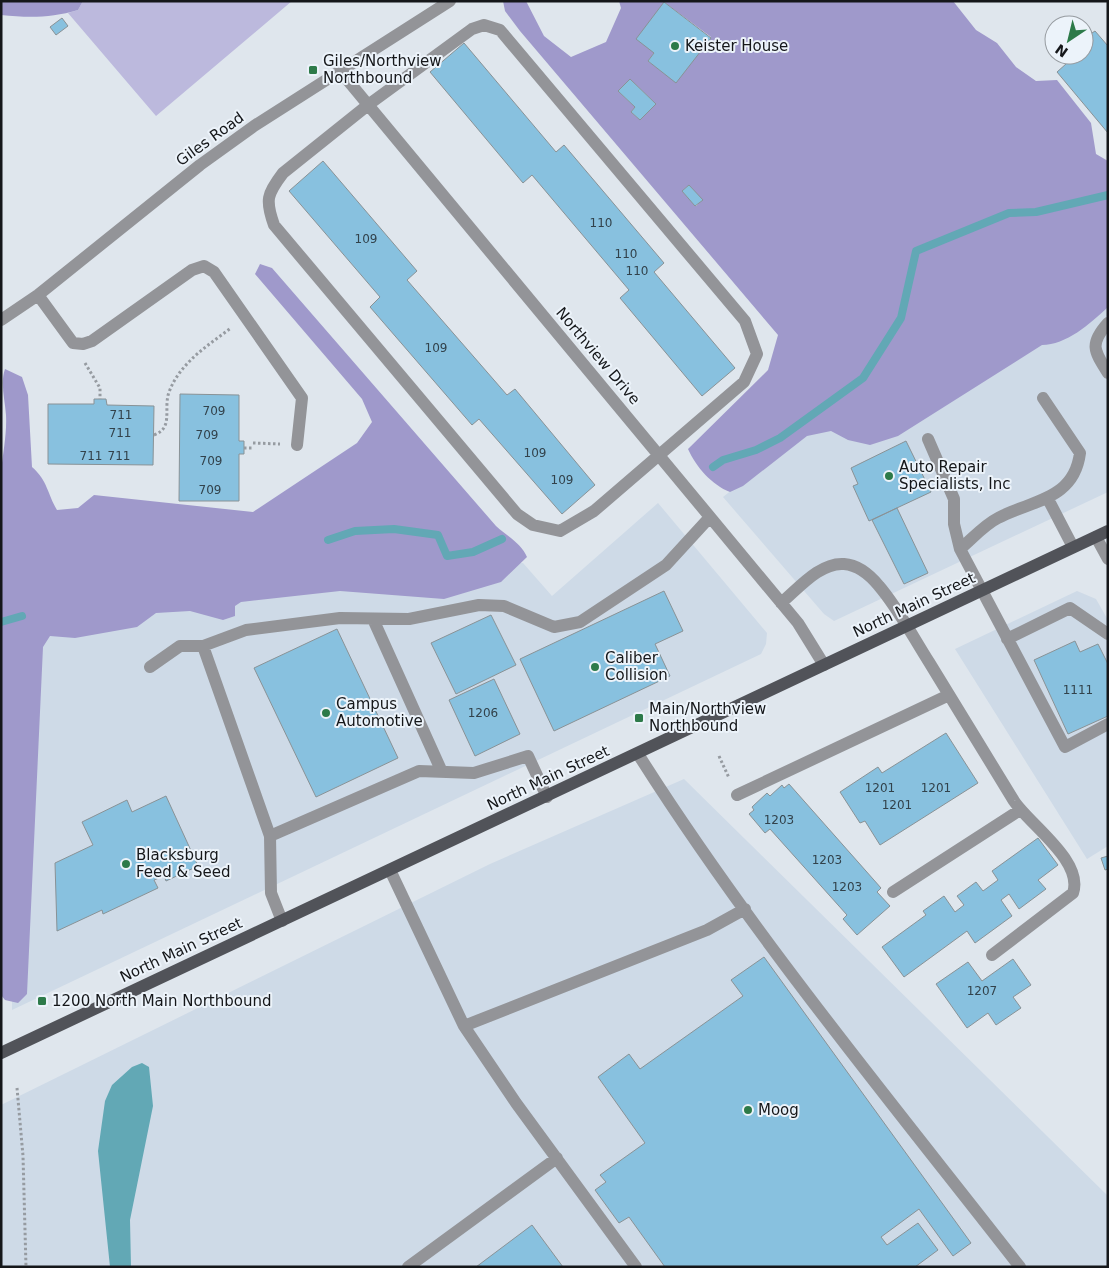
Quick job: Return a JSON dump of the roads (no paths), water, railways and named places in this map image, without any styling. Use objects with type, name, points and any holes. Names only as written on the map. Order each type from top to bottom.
[{"type":"main road","name":"North Main Street","points":[[1,1053],[548,797],[1108,531]]},
{"type":"street","name":"Giles Road","points":[[1,320],[38,295],[200,165],[254,126],[450,1]]},
{"type":"street","points":[[484,25],[500,30],[745,321],[757,354],[744,382],[594,511],[560,531],[533,525],[518,514],[274,225],[267,206],[273,186],[283,173],[368,104],[472,29],[484,25]]},
{"type":"street","name":"Northview Drive","points":[[340,71],[781,603],[809,638],[824,665]]},
{"type":"street","points":[[38,295],[73,343],[83,344],[92,340],[192,270],[204,266],[214,272],[302,398],[297,445]]},
{"type":"street","points":[[1108,323],[1097,335],[1095,352],[1108,373]]},
{"type":"street","points":[[960,549],[996,519],[1048,499],[1060,491],[1072,477],[1078,465],[1080,453],[1043,398]]},
{"type":"street","points":[[928,439],[954,499],[954,524],[960,549],[1065,747],[1108,724]]},
{"type":"street","points":[[1048,499],[1073,548]]},
{"type":"street","points":[[150,667],[180,646],[203,646],[246,630],[340,618],[409,619],[479,605],[504,606],[554,627],[580,622],[666,565],[710,517]]},
{"type":"street","points":[[1096,537],[1108,559]]},
{"type":"street","points":[[781,603],[822,569],[844,564],[863,570],[879,586],[907,626],[1020,810],[1059,848],[1071,875],[1074,888],[1072,893],[992,955]]},
{"type":"street","points":[[1007,639],[1070,608],[1108,634]]},
{"type":"street","points":[[374,619],[442,772]]},
{"type":"street","points":[[203,646],[270,836],[271,893],[282,921]]},
{"type":"street","points":[[737,794],[949,695]]},
{"type":"street","points":[[638,754],[667,800],[802,989],[1020,1267]]},
{"type":"street","points":[[270,836],[420,772],[474,773],[528,756],[548,797]]},
{"type":"street","points":[[893,892],[1020,810]]},
{"type":"street","points":[[390,870],[464,1026],[636,1267]]},
{"type":"street","points":[[464,1026],[707,930],[745,909]]},
{"type":"street","points":[[408,1267],[557,1158]]},
{"type":"waterway","points":[[713,467],[723,460],[756,450],[780,438],[863,378],[901,318],[916,251],[1009,213],[1036,212],[1108,195]]},
{"type":"waterway","points":[[328,540],[355,531],[394,529],[438,535],[447,556],[473,552],[502,539]]},
{"type":"waterway","points":[[1,622],[22,616]]},
{"type":"place","name":"Keister House","points":[[675,46]]},
{"type":"place","name":"Giles/Northview Northbound","points":[[313,70]]},
{"type":"place","name":"Auto Repair Specialists, Inc","points":[[889,476]]},
{"type":"place","name":"Caliber Collision","points":[[595,667]]},
{"type":"place","name":"Campus Automotive","points":[[326,713]]},
{"type":"place","name":"Main/Northview Northbound","points":[[639,718]]},
{"type":"place","name":"Blacksburg Feed & Seed","points":[[126,864]]},
{"type":"place","name":"1200 North Main Northbound","points":[[42,1001]]},
{"type":"place","name":"Moog","points":[[748,1110]]}]
